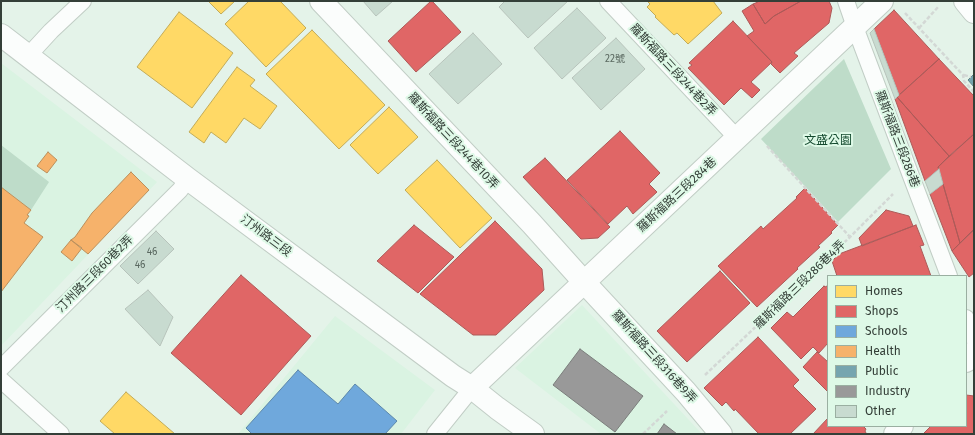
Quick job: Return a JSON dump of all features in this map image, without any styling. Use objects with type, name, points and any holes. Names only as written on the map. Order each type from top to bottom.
[{"type":"street","name":"羅斯福路三段244巷10弄","points":[[321,1],[527,218],[584,282]]},
{"type":"street","name":"羅斯福路三段284巷","points":[[472,388],[882,1]]},
{"type":"street","points":[[965,1],[974,12]]},
{"type":"street","name":"汀州路三段","points":[[1,35],[188,179],[533,434]]},
{"type":"street","name":"羅斯福路三段316巷9弄","points":[[584,282],[686,392],[721,434]]},
{"type":"street","points":[[967,360],[974,352]]},
{"type":"lane","points":[[28,56],[51,31],[83,1]]},
{"type":"lane","name":"羅斯福路三段244巷2弄","points":[[608,1],[737,138]]},
{"type":"lane","name":"羅斯福路三段286巷","points":[[846,1],[910,176],[949,275]]},
{"type":"lane","name":"汀州路三段60巷2弄","points":[[1,368],[180,190],[188,179]]},
{"type":"lane","points":[[967,321],[974,339]]},
{"type":"lane","points":[[1,380],[60,434]]},
{"type":"lane","points":[[435,434],[472,388]]},
{"type":"path","points":[[919,28],[943,1]]},
{"type":"path","points":[[904,12],[964,75],[971,76]]},
{"type":"path","points":[[964,75],[964,81],[974,92]]},
{"type":"path","points":[[737,138],[761,139],[850,237]]},
{"type":"path","name":"羅斯福路三段286巷4弄","points":[[643,434],[850,237],[910,176]]},
{"type":"shaded area","points":[[1,63],[157,182],[1,346]]},
{"type":"shaded area","points":[[582,305],[702,434],[601,434],[515,368]]},
{"type":"shaded area","points":[[335,316],[435,390],[401,434],[238,434]]},
{"type":"green space","name":"文盛公園","points":[[844,59],[891,169],[838,222],[761,139]]},
{"type":"green space","points":[[1,145],[49,182],[31,210],[1,187]]},
{"type":"building: Homes","points":[[208,1],[235,1],[221,14]]},
{"type":"building: Homes","points":[[249,1],[280,1],[306,28],[266,67],[225,24]]},
{"type":"building: Homes","points":[[647,1],[713,1],[722,13],[688,44],[677,33],[674,35],[655,17],[656,16],[647,7],[650,4]]},
{"type":"building: Homes","points":[[179,12],[233,53],[192,108],[137,67]]},
{"type":"building: Homes","points":[[312,30],[385,105],[339,149],[266,74]]},
{"type":"building: Homes","points":[[237,67],[255,80],[250,86],[277,106],[260,129],[244,118],[226,143],[211,132],[204,143],[189,132]]},
{"type":"building: Homes","points":[[389,107],[418,137],[378,174],[350,145]]},
{"type":"building: Homes","points":[[437,160],[492,218],[460,248],[405,190]]},
{"type":"building: Homes","points":[[126,392],[175,434],[115,434],[100,421]]},
{"type":"building: Shops","points":[[431,1],[461,32],[416,72],[388,41]]},
{"type":"building: Shops","points":[[758,1],[801,1],[774,16],[765,24],[753,4]]},
{"type":"building: Shops","points":[[801,1],[829,1],[832,8],[829,23],[794,53],[798,56],[780,73],[771,64],[772,62],[747,36],[754,31],[742,11],[753,4],[765,24],[774,16]]},
{"type":"building: Shops","points":[[894,10],[939,59],[899,95],[874,29]]},
{"type":"building: Shops","points":[[733,21],[772,62],[751,82],[760,90],[752,98],[741,88],[724,105],[688,68],[692,65],[689,63]]},
{"type":"building: Shops","points":[[939,59],[974,96],[974,134],[949,156],[897,97]]},
{"type":"building: Shops","points":[[897,97],[949,156],[938,167],[939,169],[925,181],[895,99]]},
{"type":"building: Shops","points":[[620,131],[660,173],[649,184],[657,192],[633,214],[627,206],[608,224],[567,180]]},
{"type":"building: Shops","points":[[974,134],[974,229],[960,243],[938,167]]},
{"type":"building: Shops","points":[[545,158],[610,227],[598,238],[581,239],[523,177]]},
{"type":"building: Shops","points":[[943,184],[960,243],[952,251],[930,194]]},
{"type":"building: Shops","points":[[805,188],[838,225],[818,246],[820,247],[757,307],[718,266],[761,226],[763,229],[797,198],[796,197]]},
{"type":"building: Shops","points":[[886,210],[909,216],[913,226],[862,246],[859,238]]},
{"type":"building: Shops","points":[[495,221],[542,269],[544,290],[496,335],[473,335],[420,294]]},
{"type":"building: Shops","points":[[414,225],[454,257],[418,293],[377,261]]},
{"type":"building: Shops","points":[[916,225],[924,245],[920,246],[931,275],[837,275],[832,261],[839,254]]},
{"type":"building: Shops","points":[[974,230],[974,273],[969,277],[952,251]]},
{"type":"building: Shops","points":[[720,271],[750,303],[687,362],[657,331]]},
{"type":"building: Shops","points":[[241,275],[311,336],[241,415],[171,353]]},
{"type":"building: Shops","points":[[824,286],[827,286],[827,344],[819,353],[813,347],[801,359],[771,328],[787,312],[793,317]]},
{"type":"building: Shops","points":[[758,337],[799,380],[793,386],[816,409],[790,434],[759,434],[735,409],[734,411],[726,402],[722,406],[704,388]]},
{"type":"building: Shops","points":[[817,352],[827,361],[827,391],[803,367]]},
{"type":"building: Shops","points":[[967,395],[974,396],[974,434],[923,434],[930,427],[967,427]]},
{"type":"building: Shops","points":[[827,419],[827,427],[864,427],[866,429],[865,434],[813,434]]},
{"type":"building: Schools","points":[[298,370],[338,404],[355,384],[397,421],[385,434],[252,434],[246,428]]},
{"type":"building: Health","points":[[48,152],[57,160],[47,173],[37,166]]},
{"type":"building: Health","points":[[131,172],[149,190],[88,254],[71,240],[75,237],[92,213]]},
{"type":"building: Health","points":[[1,187],[31,210],[24,223],[43,237],[1,292]]},
{"type":"building: Health","points":[[71,240],[82,248],[72,261],[61,252]]},
{"type":"building: Public","points":[[974,74],[974,87],[968,80]]},
{"type":"building: Industry","points":[[580,349],[643,396],[615,432],[553,385]]},
{"type":"building: Industry","points":[[664,424],[677,434],[657,434]]},
{"type":"building: Other","points":[[363,1],[393,1],[376,16]]},
{"type":"building: Other","points":[[505,1],[568,1],[528,38],[499,7]]},
{"type":"building: Other","points":[[577,8],[606,38],[562,79],[534,48]]},
{"type":"building: Other","points":[[874,29],[899,95],[895,99],[870,33]]},
{"type":"building: Other","points":[[473,33],[502,64],[458,104],[429,74]]},
{"type":"building: Other","points":[[616,38],[645,69],[601,110],[572,78]]},
{"type":"building: Other","points":[[939,169],[943,184],[930,194],[925,181]]},
{"type":"building: Other","points":[[156,231],[174,249],[138,284],[120,266]]},
{"type":"building: Other","points":[[148,290],[173,317],[160,346],[125,309]]}]
